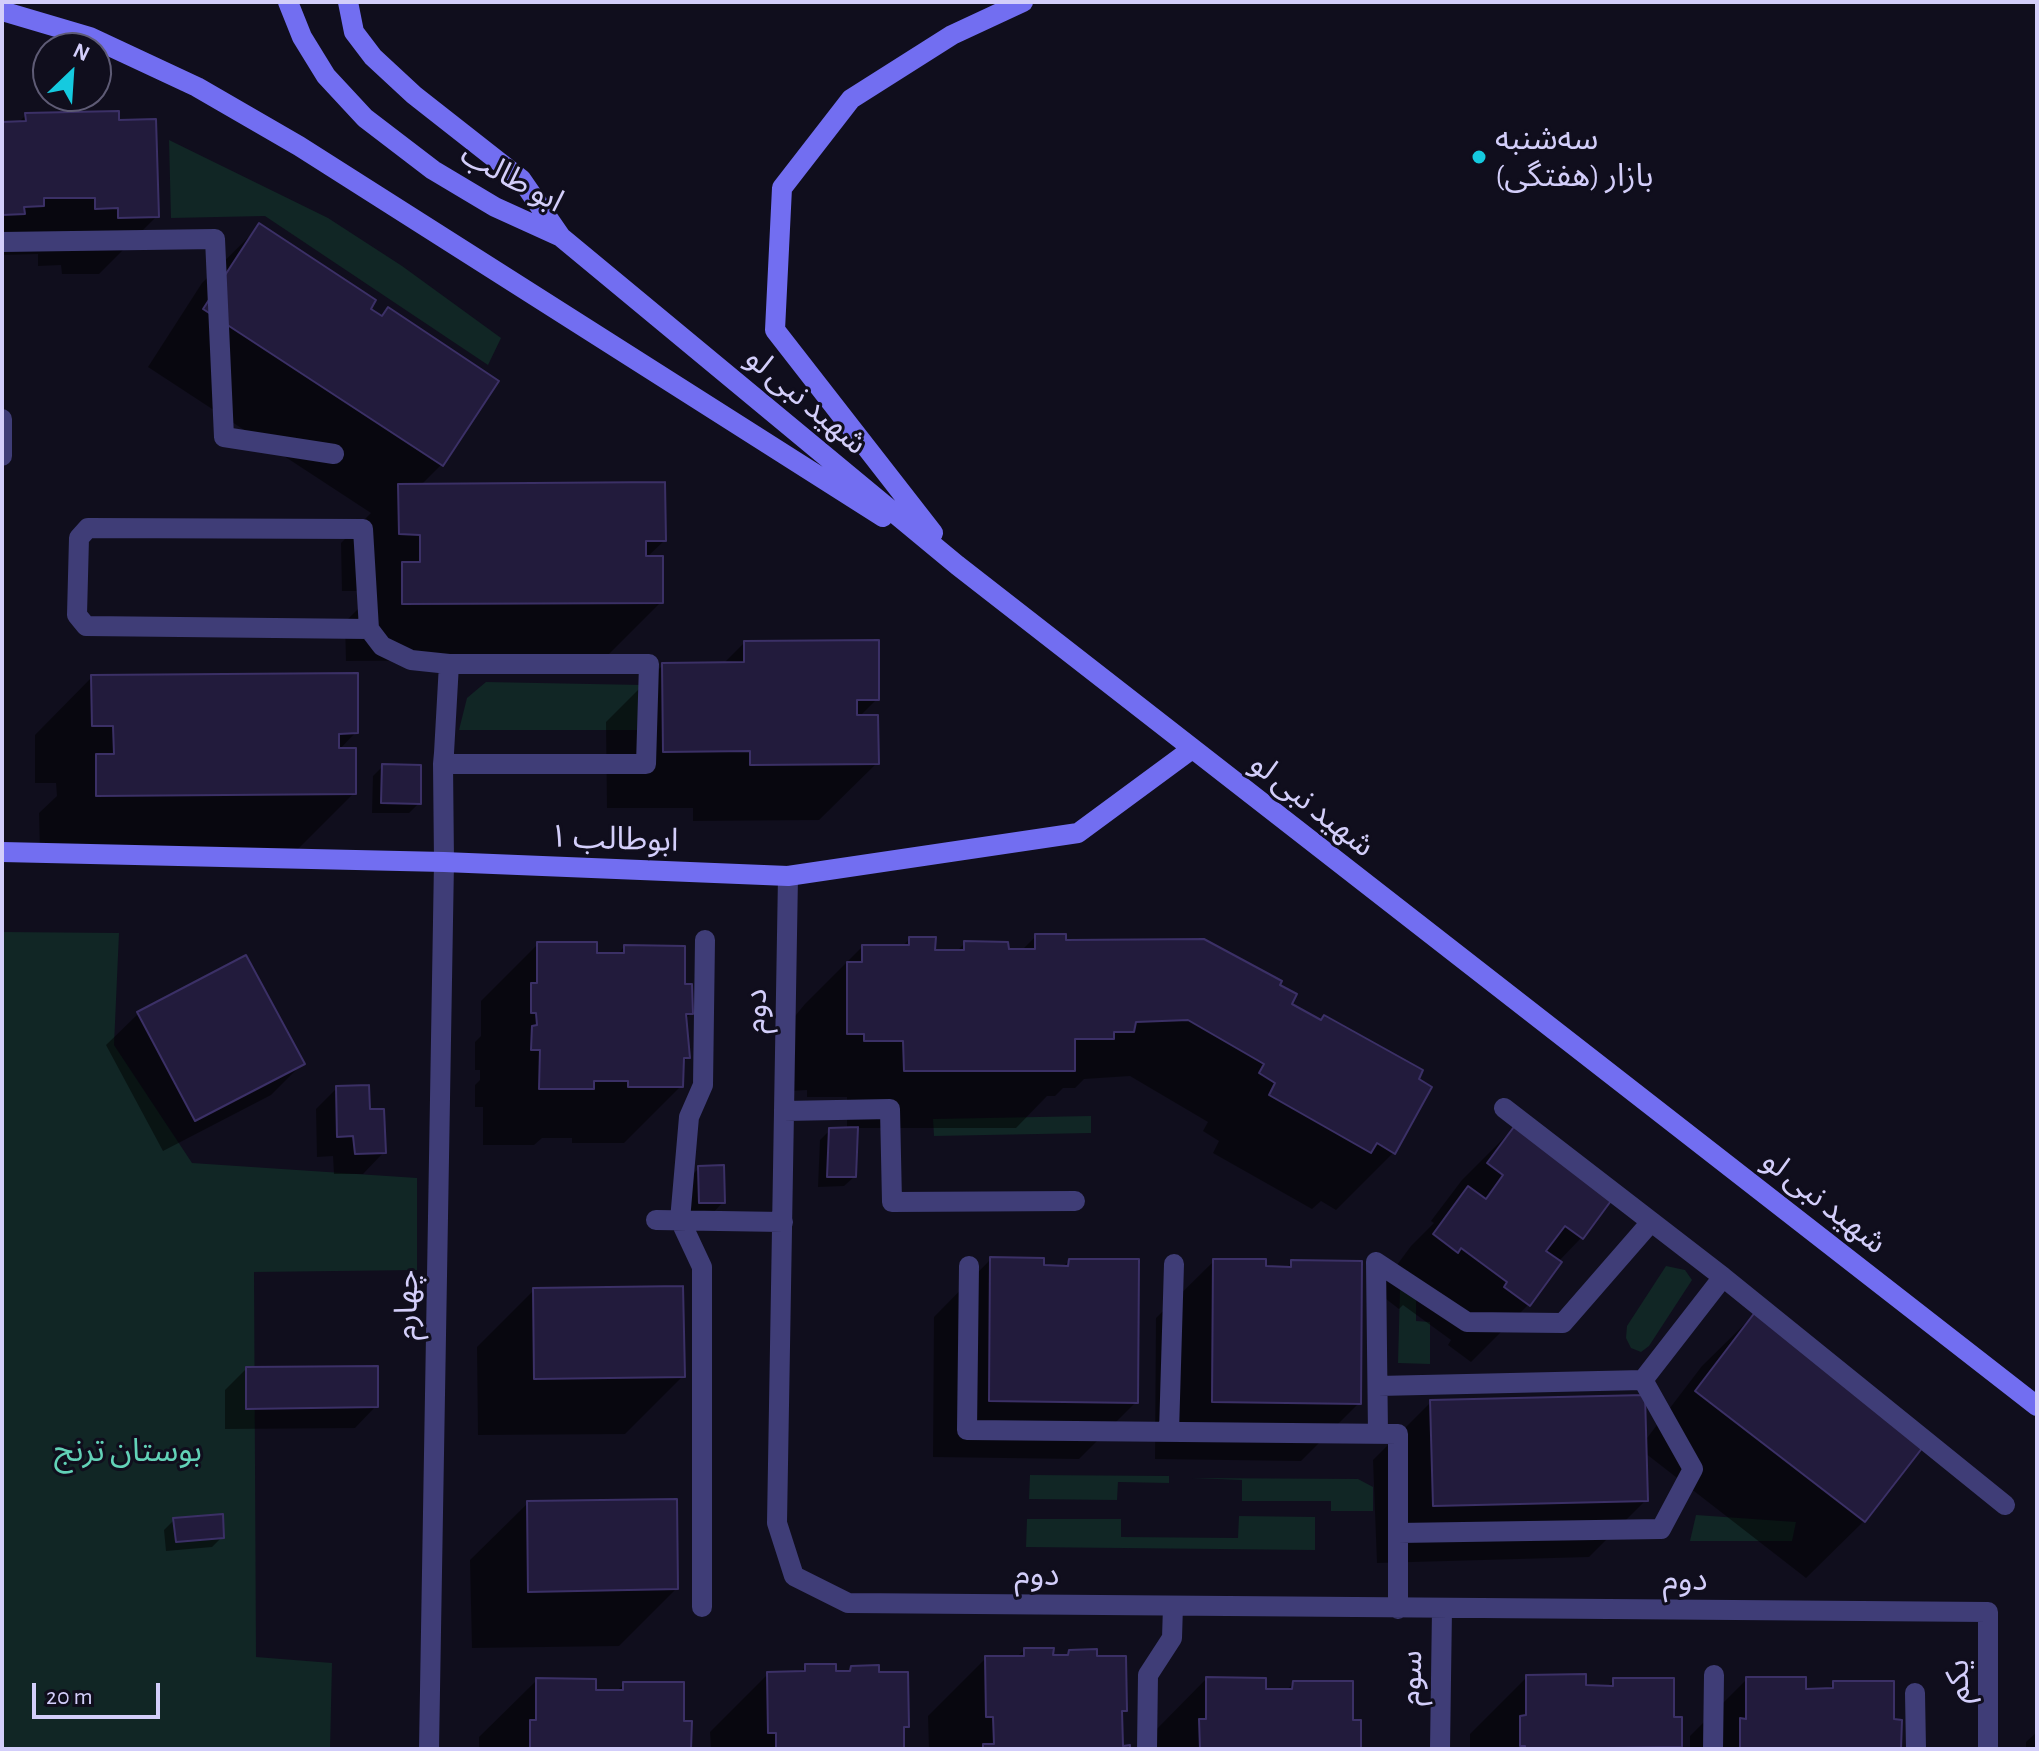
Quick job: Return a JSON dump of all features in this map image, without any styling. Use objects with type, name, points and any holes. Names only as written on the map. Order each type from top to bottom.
[{"type":"main road","name":"ابو طالب","points":[[288,2],[302,37],[326,76],[365,118],[433,170],[561,237]]},
{"type":"main road","name":"ابو طالب","points":[[348,2],[354,32],[373,57],[425,104],[521,179],[561,237]]},
{"type":"main road","points":[[957,565],[775,330],[782,188],[851,99],[952,35],[1023,2]]},
{"type":"main road","points":[[2,11],[90,37],[197,87],[299,146],[957,565]]},
{"type":"main road","name":"شهید نبی لو","points":[[561,237],[957,565],[2037,1406]]},
{"type":"main road","name":"ابوطالب ۱","points":[[2,852],[444,862],[788,876],[1078,833],[1192,749]]},
{"type":"street","points":[[2,242],[215,239],[224,437],[334,454]]},
{"type":"street","points":[[2,419],[2,456]]},
{"type":"street","points":[[369,629],[86,626],[77,615],[79,538],[88,528],[363,529],[369,629],[382,646],[411,660],[449,664],[649,664],[646,764],[443,764]]},
{"type":"street","name":"چهارم","points":[[429,1749],[443,764],[449,664]]},
{"type":"street","name":"دوم","points":[[788,876],[777,1523],[794,1576],[848,1603],[1988,1612]]},
{"type":"street","points":[[702,1607],[702,1267],[680,1220],[689,1117],[703,1085],[705,940]]},
{"type":"street","points":[[1504,1108],[1723,1277],[2005,1505]]},
{"type":"street","points":[[784,1111],[890,1109],[892,1202],[1075,1201]]},
{"type":"street","points":[[656,1220],[783,1222]]},
{"type":"street","points":[[1378,1434],[1376,1262],[1467,1322],[1563,1323],[1651,1222]]},
{"type":"street","points":[[1169,1432],[1174,1264]]},
{"type":"street","points":[[969,1266],[967,1430],[1398,1434],[1398,1609]]},
{"type":"street","points":[[1643,1380],[1723,1277]]},
{"type":"street","points":[[1378,1386],[1643,1380]]},
{"type":"street","points":[[1398,1533],[1661,1529],[1693,1469],[1643,1380]]},
{"type":"street","points":[[1147,1749],[1148,1675],[1172,1638],[1173,1606]]},
{"type":"street","name":"سوم","points":[[1440,1749],[1442,1609]]},
{"type":"street","name":"یکم","points":[[1988,1612],[1988,1749]]},
{"type":"street","points":[[1713,1749],[1714,1675]]},
{"type":"street","points":[[1915,1693],[1916,1749]]},
{"type":"green space","points":[[169,140],[328,218],[402,266],[501,338],[488,365],[265,216],[171,218]]},
{"type":"green space","points":[[486,682],[643,685],[640,730],[459,730],[467,698]]},
{"type":"green space","name":"بوستان ترنج","points":[[2,932],[119,933],[114,1045],[192,1163],[417,1178],[417,1270],[254,1272],[256,1657],[332,1663],[330,1749],[2,1749]]},
{"type":"green space","points":[[1091,1116],[1091,1133],[934,1136],[933,1119]]},
{"type":"green space","points":[[1666,1266],[1685,1270],[1692,1280],[1649,1346],[1641,1352],[1631,1348],[1626,1338],[1627,1326]]},
{"type":"green space","points":[[1400,1289],[1416,1290],[1416,1321],[1430,1322],[1430,1364],[1398,1363]]},
{"type":"green space","points":[[1030,1475],[1169,1476],[1169,1483],[1118,1482],[1117,1500],[1029,1499]]},
{"type":"green space","points":[[1192,1478],[1358,1479],[1373,1487],[1373,1511],[1331,1511],[1331,1501],[1242,1501],[1242,1480]]},
{"type":"green space","points":[[1696,1515],[1796,1522],[1792,1541],[1690,1541]]},
{"type":"green space","points":[[1239,1516],[1315,1517],[1315,1550],[1026,1547],[1027,1519],[1121,1519],[1121,1537],[1238,1538]]},
{"type":"building","points":[[119,111],[119,120],[156,119],[159,217],[118,218],[118,208],[95,209],[95,198],[44,198],[44,206],[24,207],[25,214],[2,215],[2,122],[26,121],[25,113]]},
{"type":"building","points":[[259,223],[376,300],[371,309],[382,316],[388,307],[499,381],[443,466],[203,309]]},
{"type":"building","points":[[665,482],[666,541],[646,541],[646,556],[663,556],[663,603],[402,604],[402,562],[420,562],[420,535],[399,534],[398,484]]},
{"type":"building","points":[[879,640],[879,700],[857,700],[857,715],[878,715],[879,764],[750,765],[750,751],[663,752],[662,663],[744,662],[744,641]]},
{"type":"building","points":[[358,673],[358,733],[339,734],[339,748],[356,748],[356,794],[96,796],[96,754],[114,754],[113,726],[92,726],[91,675]]},
{"type":"building","points":[[382,764],[421,765],[421,804],[381,803]]},
{"type":"building","points":[[1035,934],[1066,934],[1066,940],[1204,939],[1282,981],[1280,985],[1297,994],[1292,1004],[1321,1020],[1324,1015],[1423,1070],[1419,1079],[1432,1087],[1395,1154],[1377,1143],[1371,1153],[1269,1095],[1275,1083],[1259,1073],[1264,1064],[1188,1020],[1136,1022],[1134,1032],[1114,1032],[1114,1039],[1075,1039],[1075,1071],[904,1071],[903,1041],[864,1041],[864,1034],[847,1034],[847,962],[862,962],[862,945],[909,945],[909,937],[936,937],[935,950],[964,950],[964,941],[1008,942],[1009,949],[1035,949]]},
{"type":"building","points":[[537,942],[597,942],[597,953],[624,953],[624,945],[685,946],[685,984],[692,984],[693,1014],[686,1014],[690,1058],[684,1058],[683,1087],[628,1087],[628,1081],[594,1081],[594,1089],[539,1089],[540,1050],[531,1050],[532,1026],[537,1025],[536,1013],[531,1013],[531,983],[537,983]]},
{"type":"building","points":[[246,955],[305,1064],[195,1121],[137,1012]]},
{"type":"building","points":[[369,1085],[370,1109],[384,1109],[386,1153],[355,1154],[353,1136],[337,1137],[336,1086]]},
{"type":"building","points":[[1519,1120],[1616,1194],[1583,1239],[1565,1226],[1546,1251],[1562,1262],[1530,1306],[1504,1287],[1507,1282],[1461,1248],[1458,1253],[1433,1234],[1468,1186],[1486,1199],[1503,1175],[1487,1163]]},
{"type":"building","points":[[858,1127],[856,1177],[827,1177],[829,1128]]},
{"type":"building","points":[[724,1165],[725,1203],[699,1203],[698,1166]]},
{"type":"building","points":[[990,1257],[1044,1258],[1044,1265],[1068,1266],[1069,1259],[1139,1259],[1138,1403],[989,1401]]},
{"type":"building","points":[[1213,1259],[1266,1259],[1266,1266],[1291,1267],[1291,1260],[1362,1261],[1361,1404],[1212,1402]]},
{"type":"building","points":[[683,1286],[685,1377],[534,1379],[533,1288]]},
{"type":"building","points":[[1759,1307],[1930,1438],[1865,1522],[1695,1391]]},
{"type":"building","points":[[378,1366],[378,1407],[246,1409],[246,1367]]},
{"type":"building","points":[[1645,1395],[1648,1501],[1433,1506],[1430,1400]]},
{"type":"building","points":[[677,1499],[678,1589],[528,1592],[527,1501]]},
{"type":"building","points":[[223,1514],[224,1538],[176,1542],[173,1518]]},
{"type":"building","points":[[1024,1648],[1054,1648],[1053,1655],[1068,1655],[1069,1650],[1097,1649],[1097,1656],[1126,1656],[1127,1711],[1122,1711],[1123,1746],[1130,1745],[1130,1749],[983,1749],[983,1744],[994,1744],[993,1717],[986,1717],[985,1656],[1024,1656]]},
{"type":"building","points":[[805,1664],[836,1664],[836,1671],[850,1671],[851,1666],[879,1665],[879,1672],[908,1672],[909,1727],[904,1727],[904,1749],[776,1749],[776,1733],[768,1733],[767,1672],[805,1671]]},
{"type":"building","points":[[1586,1674],[1586,1685],[1613,1686],[1613,1678],[1674,1678],[1674,1717],[1682,1717],[1682,1747],[1525,1749],[1525,1746],[1520,1746],[1520,1716],[1526,1715],[1526,1675]]},
{"type":"building","points":[[1206,1677],[1266,1678],[1266,1689],[1292,1689],[1293,1681],[1353,1681],[1353,1720],[1361,1720],[1361,1749],[1200,1749],[1199,1719],[1206,1719]]},
{"type":"building","points":[[1746,1677],[1806,1677],[1806,1689],[1833,1688],[1833,1681],[1894,1681],[1894,1719],[1902,1720],[1901,1749],[1740,1748],[1740,1718],[1746,1719]]},
{"type":"building","points":[[536,1678],[596,1679],[596,1690],[623,1690],[623,1682],[684,1682],[684,1721],[692,1721],[691,1749],[530,1749],[530,1720],[536,1720]]},
{"type":"place","name":"سه‌شنبه بازار (هفتگی)","points":[[1479,157]]}]
